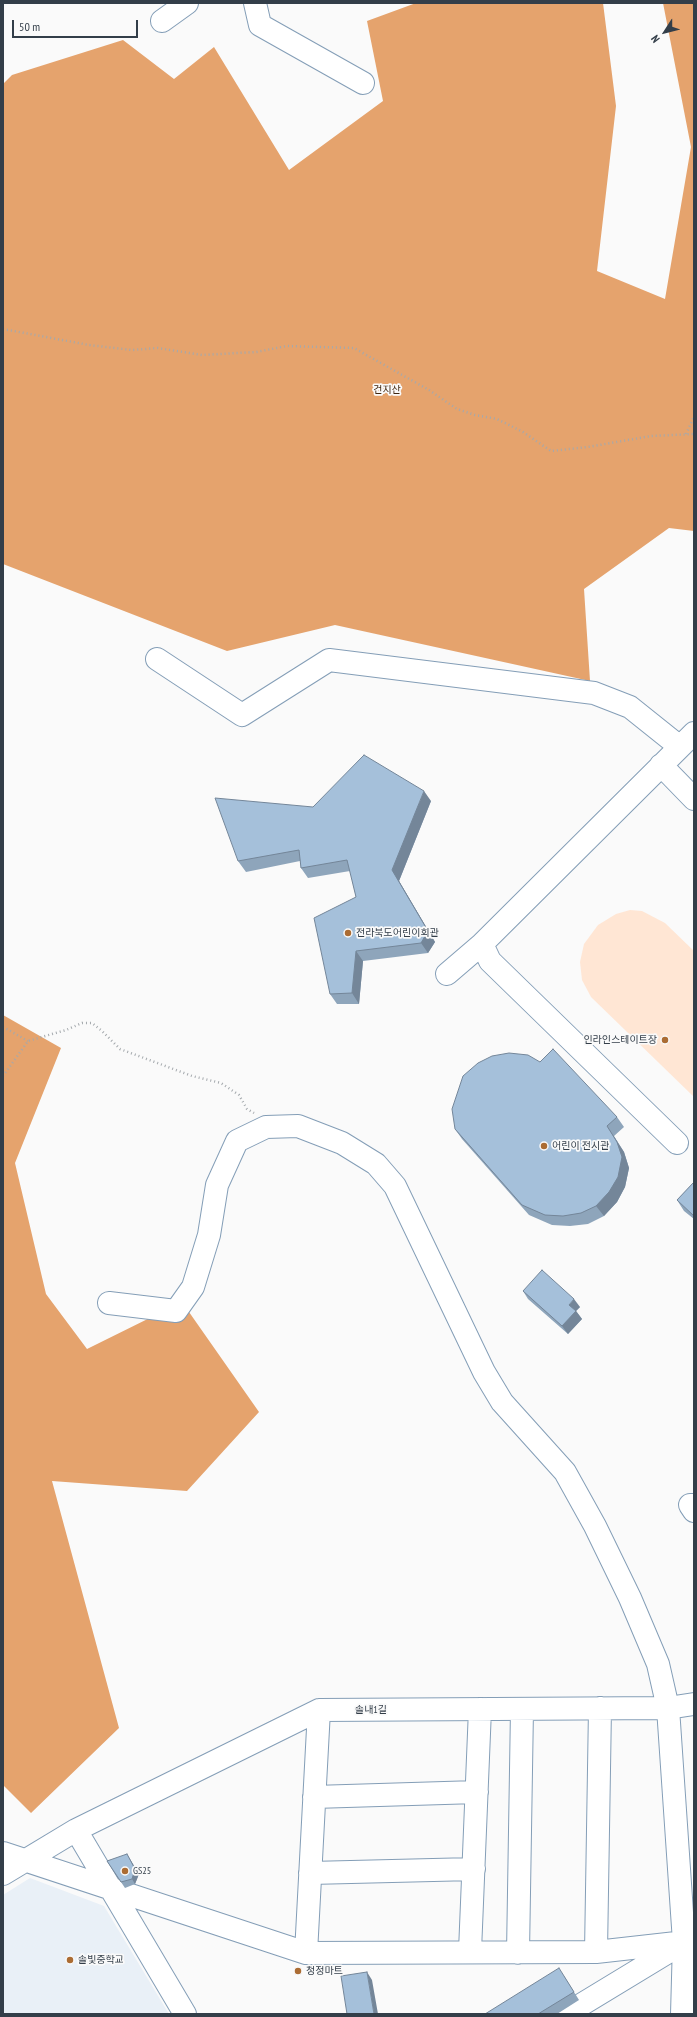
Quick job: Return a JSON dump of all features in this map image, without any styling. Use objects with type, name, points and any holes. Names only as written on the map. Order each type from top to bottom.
[{"type":"street","points":[[162,21],[187,3]]},
{"type":"street","points":[[256,3],[260,25],[363,83]]},
{"type":"street","points":[[157,659],[242,715],[329,660],[594,693],[630,707],[687,740],[482,944],[447,974]]},
{"type":"street","points":[[661,765],[694,799]]},
{"type":"street","points":[[482,944],[490,961],[677,1143]]},
{"type":"street","points":[[109,1303],[176,1311],[193,1287],[209,1235],[217,1185],[237,1141],[266,1127],[298,1126],[342,1143],[376,1164],[394,1186],[482,1368],[502,1402],[565,1472],[595,1526],[630,1598],[658,1664],[668,1708],[689,1942],[682,2014]]},
{"type":"street","points":[[694,1506],[690,1505],[694,1511]]},
{"type":"street","name":"솔내1길","points":[[3,1874],[76,1830],[319,1710],[668,1708],[694,1704]]},
{"type":"street","points":[[596,1952],[600,1708]]},
{"type":"street","points":[[470,1951],[480,1709]]},
{"type":"street","points":[[518,1953],[522,1709]]},
{"type":"street","points":[[306,1953],[319,1710]]},
{"type":"street","points":[[314,1797],[477,1792]]},
{"type":"street","points":[[76,1830],[185,2014]]},
{"type":"street","points":[[3,1853],[306,1953],[470,1951],[518,1953],[596,1952],[689,1942]]},
{"type":"street","points":[[310,1873],[474,1869]]},
{"type":"street","points":[[566,2014],[689,1942]]},
{"type":"path","points":[[3,329],[89,345],[132,350],[158,348],[202,355],[256,352],[287,346],[354,348],[429,390],[457,409],[475,416],[497,419],[523,432],[551,451],[588,447],[651,436],[694,434]]},
{"type":"path","points":[[686,435],[694,417]]},
{"type":"path","points":[[3,1076],[28,1041],[66,1030],[82,1023],[92,1023],[120,1049],[192,1076],[220,1083],[239,1095],[247,1109],[278,1127]]},
{"type":"path","points":[[3,1027],[28,1041]]},
{"type":"shaded area","name":"인라인스테이트장","points":[[630,910],[642,911],[665,923],[694,951],[694,1097],[591,997],[582,980],[580,962],[584,944],[598,925],[616,914]]},
{"type":"shaded area","name":"솔빛중학교","points":[[30,1878],[104,1906],[169,2014],[3,2014],[3,1895]]},
{"type":"green space","name":"건지산","points":[[416,3],[603,3],[616,106],[597,271],[665,299],[691,147],[663,3],[694,3],[694,531],[669,528],[584,589],[590,681],[335,625],[227,651],[3,564],[3,84],[12,75],[123,40],[174,79],[214,47],[289,170],[383,101],[367,21]]},
{"type":"green space","points":[[3,1015],[61,1048],[15,1163],[46,1294],[87,1349],[182,1302],[259,1412],[187,1491],[52,1481],[119,1728],[31,1813],[3,1785]]},
{"type":"building","points":[[364,755],[424,791],[392,870],[428,931],[421,943],[356,951],[352,993],[330,994],[314,918],[356,897],[347,860],[301,868],[299,850],[238,861],[215,798],[313,807]]},
{"type":"building","name":"어린이 전시관","points":[[553,1049],[617,1117],[607,1126],[617,1142],[622,1157],[618,1177],[609,1192],[596,1206],[581,1213],[563,1216],[545,1215],[522,1205],[455,1129],[452,1109],[463,1076],[478,1063],[492,1056],[509,1053],[528,1055],[540,1062]]},
{"type":"building","points":[[694,1182],[694,1216],[677,1200]]},
{"type":"building","points":[[542,1270],[574,1299],[569,1305],[576,1311],[562,1326],[523,1291]]},
{"type":"building","name":"GS25","points":[[127,1854],[135,1869],[132,1879],[121,1882],[107,1861]]},
{"type":"building","points":[[559,1968],[574,1992],[538,2014],[485,2014]]},
{"type":"building","points":[[367,1972],[374,2014],[347,2014],[341,1976]]},
{"type":"place","name":"전라북도어린이회관","points":[[348,933]]},
{"type":"place","name":"인라인스테이트장","points":[[665,1040]]},
{"type":"place","name":"어린이 전시관","points":[[544,1146]]},
{"type":"place","name":"GS25","points":[[125,1871]]},
{"type":"place","name":"솔빛중학교","points":[[70,1960]]},
{"type":"place","name":"청정마트","points":[[298,1971]]}]
